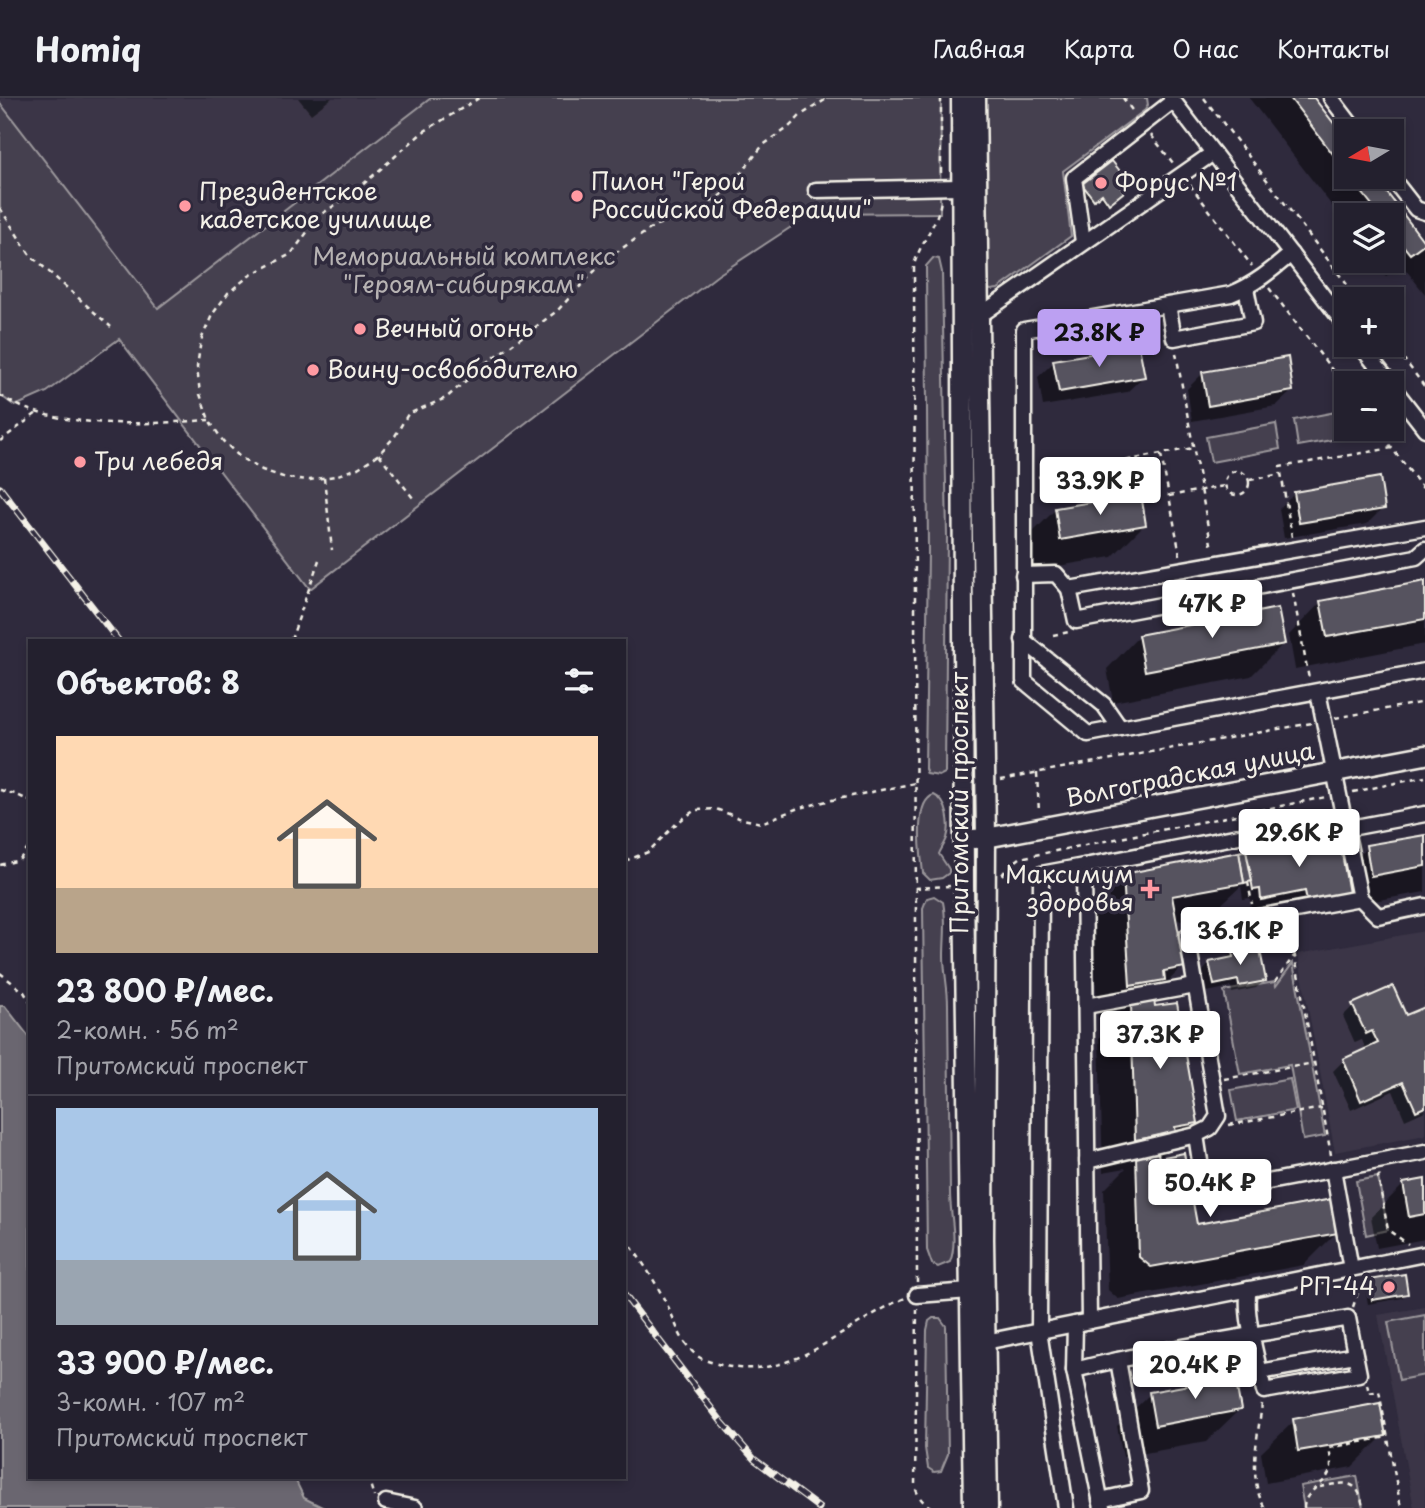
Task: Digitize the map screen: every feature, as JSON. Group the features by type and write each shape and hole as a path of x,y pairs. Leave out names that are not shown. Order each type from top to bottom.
{"main road":[{"name":"Притомский проспект","path":"961,98 951,187 964,839 973,1508"},
{"name":"Притомский проспект","path":"976,98 986,838 985,1342 988,1508"},
{"name":"Волгоградская улица","path":"964,839 986,838 1425,755"}],"street":[{"path":"1331,98 1347,119"},
{"path":"1083,242 1074,178 1172,100 1334,311"},
{"path":"979,316 1213,153"},
{"path":"816,190 951,187"},
{"path":"1400,189 1416,209 1425,212"},
{"path":"1290,254 1261,278 1231,294 1024,330 1024,681 1088,734 1425,671"},
{"path":"1168,305 1174,338 1253,323 1246,288"},
{"path":"1369,357 1380,371"},
{"path":"1404,402 1425,429"},
{"path":"1069,589 1425,527"},
{"path":"1023,575 1056,574 1069,589 1076,621 1416,557 1425,549"},
{"path":"1023,640 1104,705 1119,728"},
{"path":"1315,692 1324,720 1360,898 1378,916 1425,906"},
{"path":"1066,1508 1039,1331 1041,874 1344,822 1425,814"},
{"path":"1084,866 1087,1161 1082,1322 1074,1370 1101,1504 1141,1491 1118,1360"},
{"path":"1087,1161 1196,1135 1210,1128 1218,1116 1187,936 1199,928 1360,898"},
{"path":"1086,1006 1195,986"},
{"path":"1196,1135 1205,1194 1425,1152"},
{"path":"1334,1169 1358,1271"},
{"path":"985,1342 1249,1289 1358,1271 1423,1254"},
{"path":"1074,1370 1118,1360 1253,1335 1348,1318 1359,1374 1264,1391 1260,1372 1253,1335 1246,1300 1249,1289"},
{"path":"917,1295 970,1291"},
{"path":"1260,1372 1355,1354"},
{"path":"380,1500 415,1508"}],"path":[{"path":"479,98 423,132 352,194 320,215 291,254 249,276 228,293 212,315 201,340 197,367 200,394 209,420 223,440 241,458 262,470 286,478 310,480 358,468 379,454 395,436 408,414 446,398 484,365 557,312 606,260 656,225 694,214 728,190 763,145 828,98"},
{"path":"932,1508 917,1495 915,1486 917,1295 914,265 919,247 940,213 951,187 941,98"},
{"path":"1123,98 1334,372"},
{"path":"1204,98 1349,287"},
{"path":"0,208 30,255 111,327"},
{"path":"1174,338 1215,563"},
{"path":"1402,357 1425,387"},
{"path":"0,395 15,406 77,419 128,424 209,420"},
{"path":"0,441 37,412"},
{"path":"1386,441 1425,491"},
{"path":"1024,480 1193,447"},
{"path":"1295,549 1279,467 1392,448"},
{"path":"379,454 413,499"},
{"path":"1161,454 1183,568"},
{"path":"1234,471 1246,474 1249,480 1249,487 1240,495 1227,492 1224,486 1224,479 1234,471"},
{"path":"1249,480 1281,474"},
{"path":"324,478 332,550"},
{"path":"1169,496 1224,486"},
{"path":"291,639 319,560"},
{"path":"1293,590 1315,692"},
{"path":"998,780 1425,702"},
{"path":"1037,773 1039,813"},
{"path":"1007,868 1020,858 1041,853 1425,777"},
{"path":"626,861 648,852 677,822 695,810 716,809 761,823 796,809 915,783"},
{"path":"0,790 28,800"},
{"path":"0,865 19,860 28,849"},
{"path":"1248,882 1255,918"},
{"path":"915,888 952,886"},
{"path":"1287,912 1334,1169"},
{"path":"1275,982 1294,956"},
{"path":"0,973 28,999"},
{"path":"1212,1081 1314,1063"},
{"path":"1210,1128 1322,1108"},
{"path":"1406,1155 1378,1177 1388,1230 1423,1254"},
{"path":"626,1240 665,1300 685,1342 700,1359 734,1368 777,1366 798,1359 816,1351 876,1312 917,1295"},
{"path":"1348,1318 1358,1271"},
{"path":"1359,1374 1361,1385 1367,1384 1369,1393 1379,1391 1401,1508"},
{"path":"1262,1508 1256,1474 1256,1443 1264,1391"},
{"path":"1319,1487 1331,1467 1329,1448 1388,1437"},
{"path":"369,1479 380,1500"},
{"path":"1304,1508 1304,1501 1310,1491 1343,1482 1351,1484 1361,1495 1363,1508"}],"shaded area":[{"name":"Президентское кадетское училище","path":"0,98 431,98 158,308 0,103"},
{"path":"1425,931 1425,1135 1335,1152 1298,954"},
{"path":"0,1006 5,1006 28,1035 28,1479 295,1479 304,1498 324,1508 0,1508"},
{"path":"1425,1307 1425,1508 1414,1508 1378,1315"}],"green space":[{"name":"Мемориальный комплекс \"Героям-сибирякам\"","path":"431,98 941,98 940,213 811,214 718,275 310,589 119,339 47,392 15,406 0,395 0,103 158,308"},
{"path":"985,98 1147,98 1148,105 1145,110 1063,171 1071,236 998,289 991,290 986,287 983,164"},
{"path":"933,258 939,259 942,272 947,536 945,773 939,776 927,774 925,769 928,552 926,266"},
{"path":"1334,412 1334,440 1298,446 1294,420"},
{"path":"1276,424 1280,449 1211,462 1206,437"},
{"path":"934,795 942,802 947,814 948,833 939,854 949,873 942,878 930,880 923,873 920,830 923,807 927,799"},
{"path":"934,896 943,902 945,916 950,1193 954,1237 950,1262 938,1267 932,1264 927,1250 923,908 927,898"},
{"path":"1293,963 1325,1136 1303,1140 1290,1065 1240,1074 1224,991 1275,982 1276,986"},
{"path":"1290,1079 1296,1110 1237,1121 1231,1090"},
{"path":"1378,1177 1388,1230 1366,1235 1356,1181"},
{"path":"1425,1315 1425,1375 1399,1380 1388,1322"},
{"path":"940,1318 946,1326 948,1454 941,1471 934,1472 928,1468 925,1448 927,1330 929,1321"},
{"path":"1357,1476 1363,1508 1304,1508 1300,1486"}],"building":[{"path":"1290,98 1314,98 1334,124 1334,155"},
{"name":"Форус №1","path":"1112,161 1124,176 1117,181 1124,192 1109,204 1102,194 1094,200 1082,184"},
{"path":"1359,189 1384,189 1395,203 1371,203"},
{"path":"1404,215 1425,243 1410,254 1404,246"},
{"path":"1139,346 1145,377 1059,392 1053,360"},
{"path":"1288,357 1293,391 1208,406 1202,372"},
{"path":"1380,477 1385,509 1299,523 1294,492"},
{"path":"1141,494 1146,525 1060,540 1055,508"},
{"path":"1425,581 1425,619 1327,637 1320,601"},
{"path":"1278,608 1285,644 1145,671 1138,635"},
{"path":"1330,835 1340,842 1349,893 1307,901 1305,891 1261,900 1260,889 1253,890 1246,851"},
{"path":"1425,835 1425,866 1371,876 1366,845"},
{"path":"1246,851 1252,881 1244,883 1239,852"},
{"path":"1239,852 1244,883 1172,896 1185,967 1164,971 1165,980 1130,986 1123,874"},
{"path":"1259,945 1266,981 1239,986 1238,980 1214,985 1209,962 1233,957 1232,950"},
{"path":"1393,986 1406,1015 1425,1007 1425,1107 1416,1111 1403,1082 1361,1101 1343,1059 1378,1043 1372,1031 1366,1034 1352,1004"},
{"path":"1154,1000 1155,1006 1177,1003 1198,1123 1175,1127 1176,1133 1135,1140 1131,1003"},
{"path":"1158,1153 1159,1158 1184,1153 1197,1224 1332,1199 1338,1233 1151,1267 1139,1257 1136,1156"},
{"path":"1425,1179 1425,1214 1409,1217 1403,1183"},
{"name":"РП-44","path":"1405,1274 1408,1294 1372,1300 1369,1280"},
{"path":"1235,1377 1241,1410 1155,1426 1149,1392"},
{"path":"1380,1403 1386,1436 1298,1451 1293,1419"}],"railway":[{"path":"0,488 117,639"},
{"path":"626,1297 721,1421 754,1459 819,1508"}],"place":[{"name":"Форус №1","path":"1101,183"},
{"name":"Пилон \"Герои Российской Федерации\"","path":"577,196"},
{"name":"Президентское кадетское училище","path":"185,206"},
{"name":"Вечный огонь","path":"360,329"},
{"name":"Воину-освободителю","path":"313,370"},
{"name":"Три лебедя","path":"80,462"},
{"name":"Максимум здоровья","path":"1150,889"},
{"name":"РП-44","path":"1389,1287"}]}
